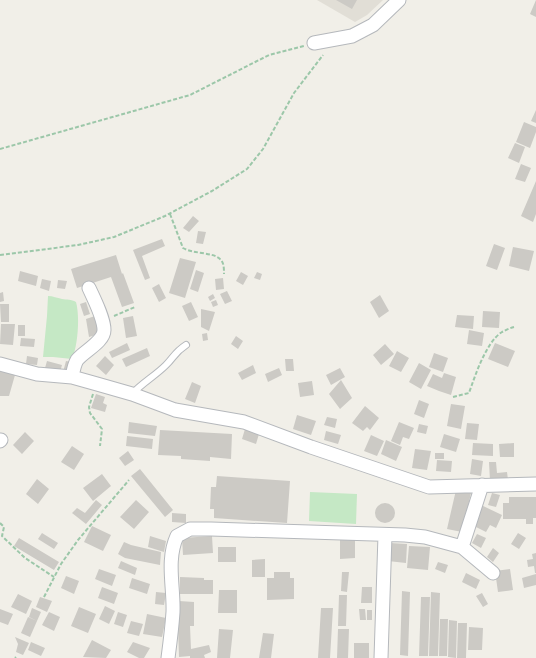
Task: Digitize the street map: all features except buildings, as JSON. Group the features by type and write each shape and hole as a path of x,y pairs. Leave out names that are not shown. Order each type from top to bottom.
{"street":[{"path":"314,43 352,36 373,25 399,0"},
{"path":"72,377 75,364 78,359 100,339 104,329 89,288"},
{"path":"0,364 37,374 72,377 132,394 175,410 244,422 311,447 429,487 536,484"},
{"path":"462,547 482,485"},
{"path":"168,658 173,611 171,562 173,545 176,536 190,529 211,528 425,537 462,547 493,573"},
{"path":"381,658 385,535"}],"lane":[{"path":"132,394 137,388 167,365 178,350 186,345"}],"path":[{"path":"0,255 78,245 114,237 170,214 212,191 247,169 263,149 294,93 318,60 336,39"},
{"path":"0,149 190,95 269,55 314,43"},
{"path":"170,214 183,248 188,251 216,256 221,259 224,274"},
{"path":"102,321 135,307"},
{"path":"454,396 469,393 478,365 490,346 501,332 514,327"},
{"path":"97,384 89,407 90,413 102,429 100,446"},
{"path":"44,596 61,564 78,540 129,480"},
{"path":"0,523 4,527 2,536 25,558 54,577"}],"shaded area":[{"path":"317,0 383,0 367,15 355,22"}],"green space":[{"path":"48,296 76,302 78,330 76,346 72,359 43,357"},
{"path":"310,492 357,494 356,524 309,521"}]}
